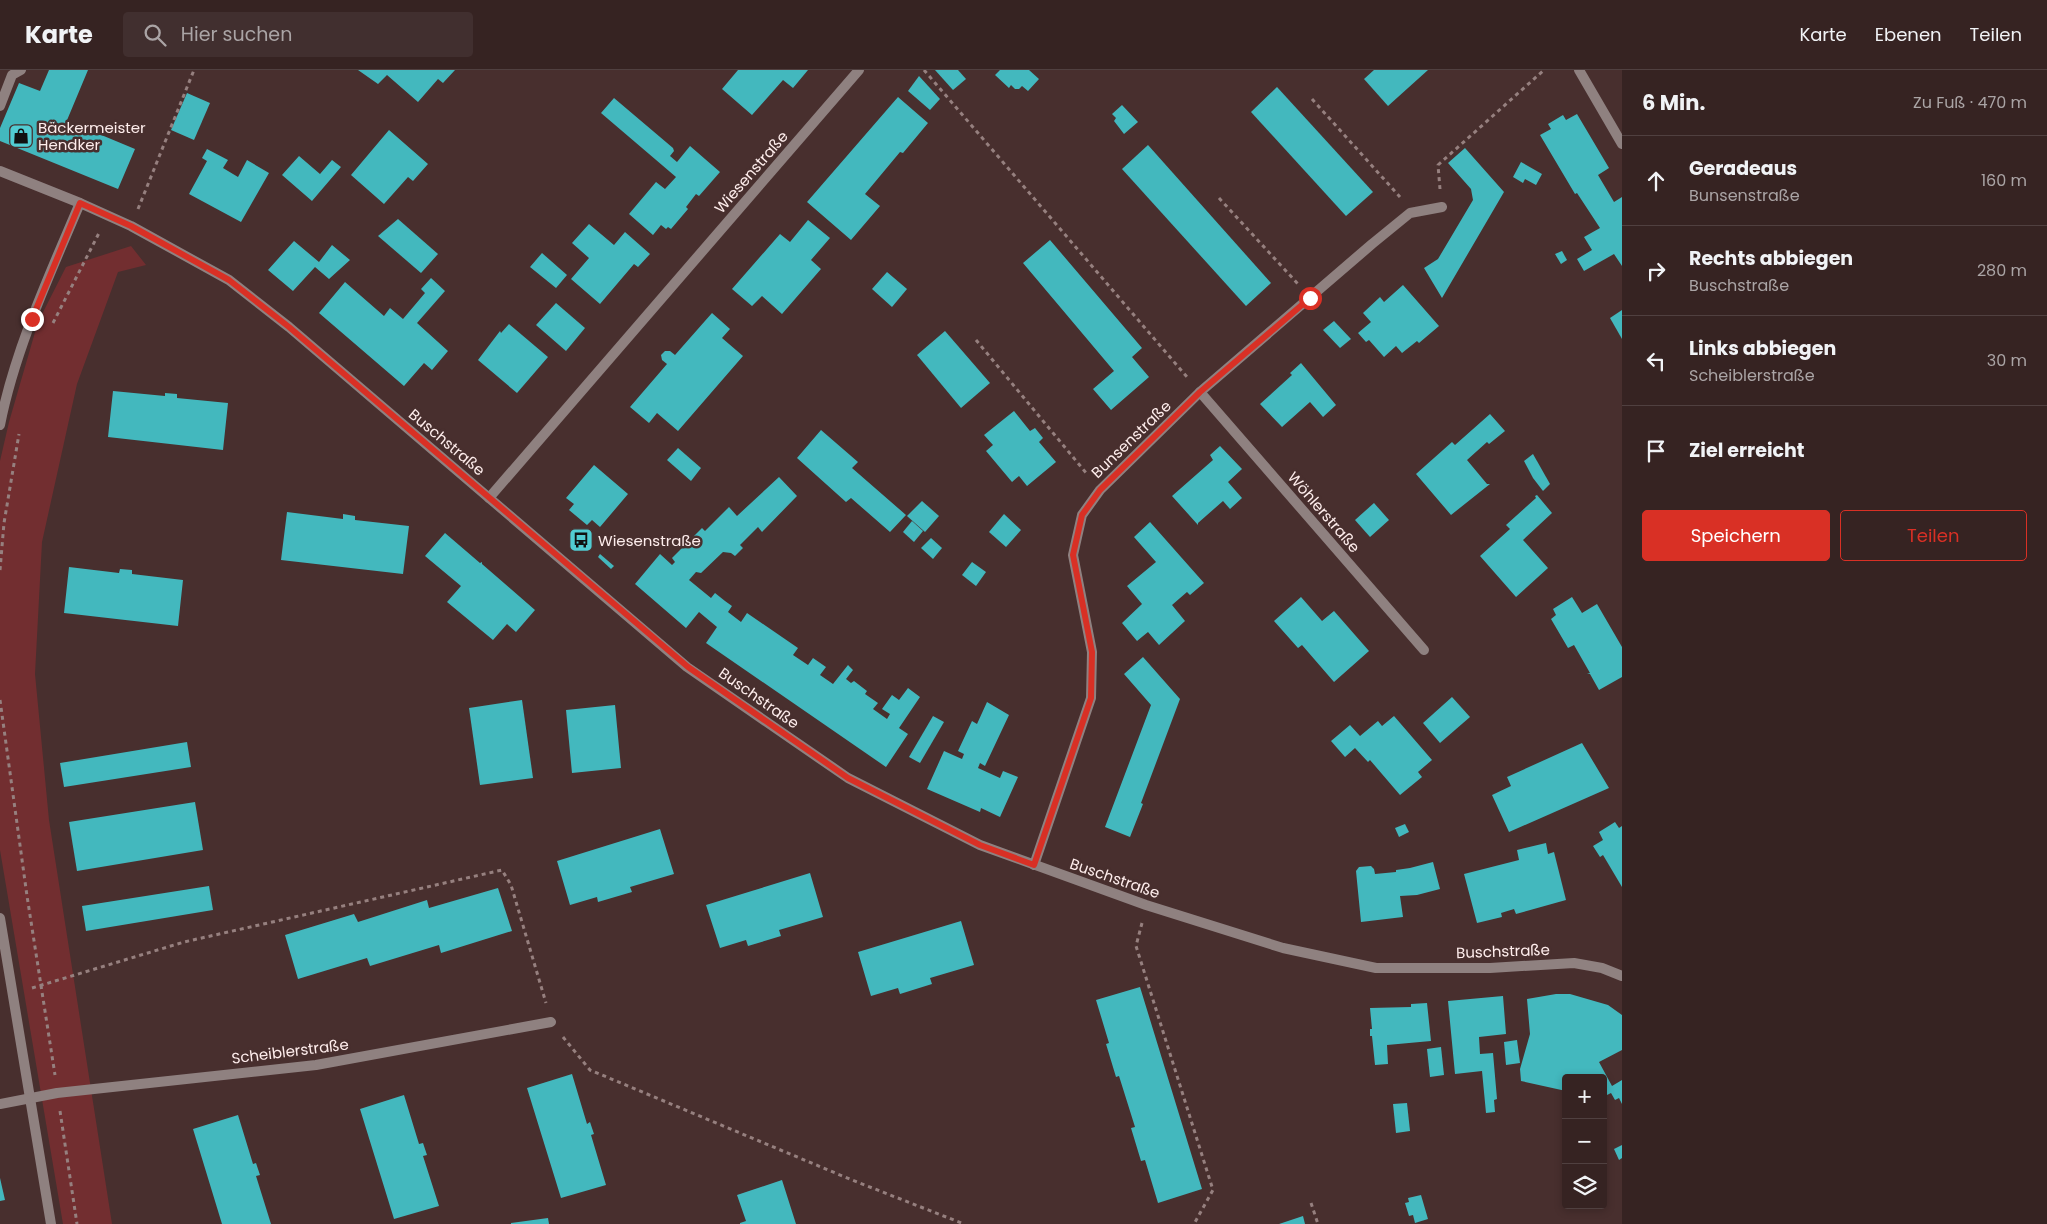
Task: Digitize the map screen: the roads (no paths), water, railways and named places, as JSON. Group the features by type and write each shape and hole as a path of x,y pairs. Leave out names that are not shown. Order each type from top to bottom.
{"street":[{"path":"0,106 12,75 21,70"},
{"name":"Wiesenstraße","path":"489,498 859,70"},
{"path":"1579,70 1622,144"},
{"name":"Buschstraße","path":"0,171 131,226 229,280 289,327 688,667 848,778 980,845 1146,905 1283,948 1376,968 1490,968 1574,963 1602,968 1622,976"},
{"path":"0,426 4,406 32,319 80,203"},
{"name":"Bunsenstraße","path":"1034,865 1091,698 1092,652 1073,555 1082,515 1100,490 1200,392 1410,213 1442,207"},
{"name":"Wöhlerstraße","path":"1200,392 1424,650"},
{"path":"0,918 51,1224"},
{"name":"Scheiblerstraße","path":"0,1104 57,1093 316,1065 551,1022"}],"place":[{"name":"Bäckermeister Hendker","path":"21,136"},
{"name":"Wiesenstraße","path":"581,540"}]}
